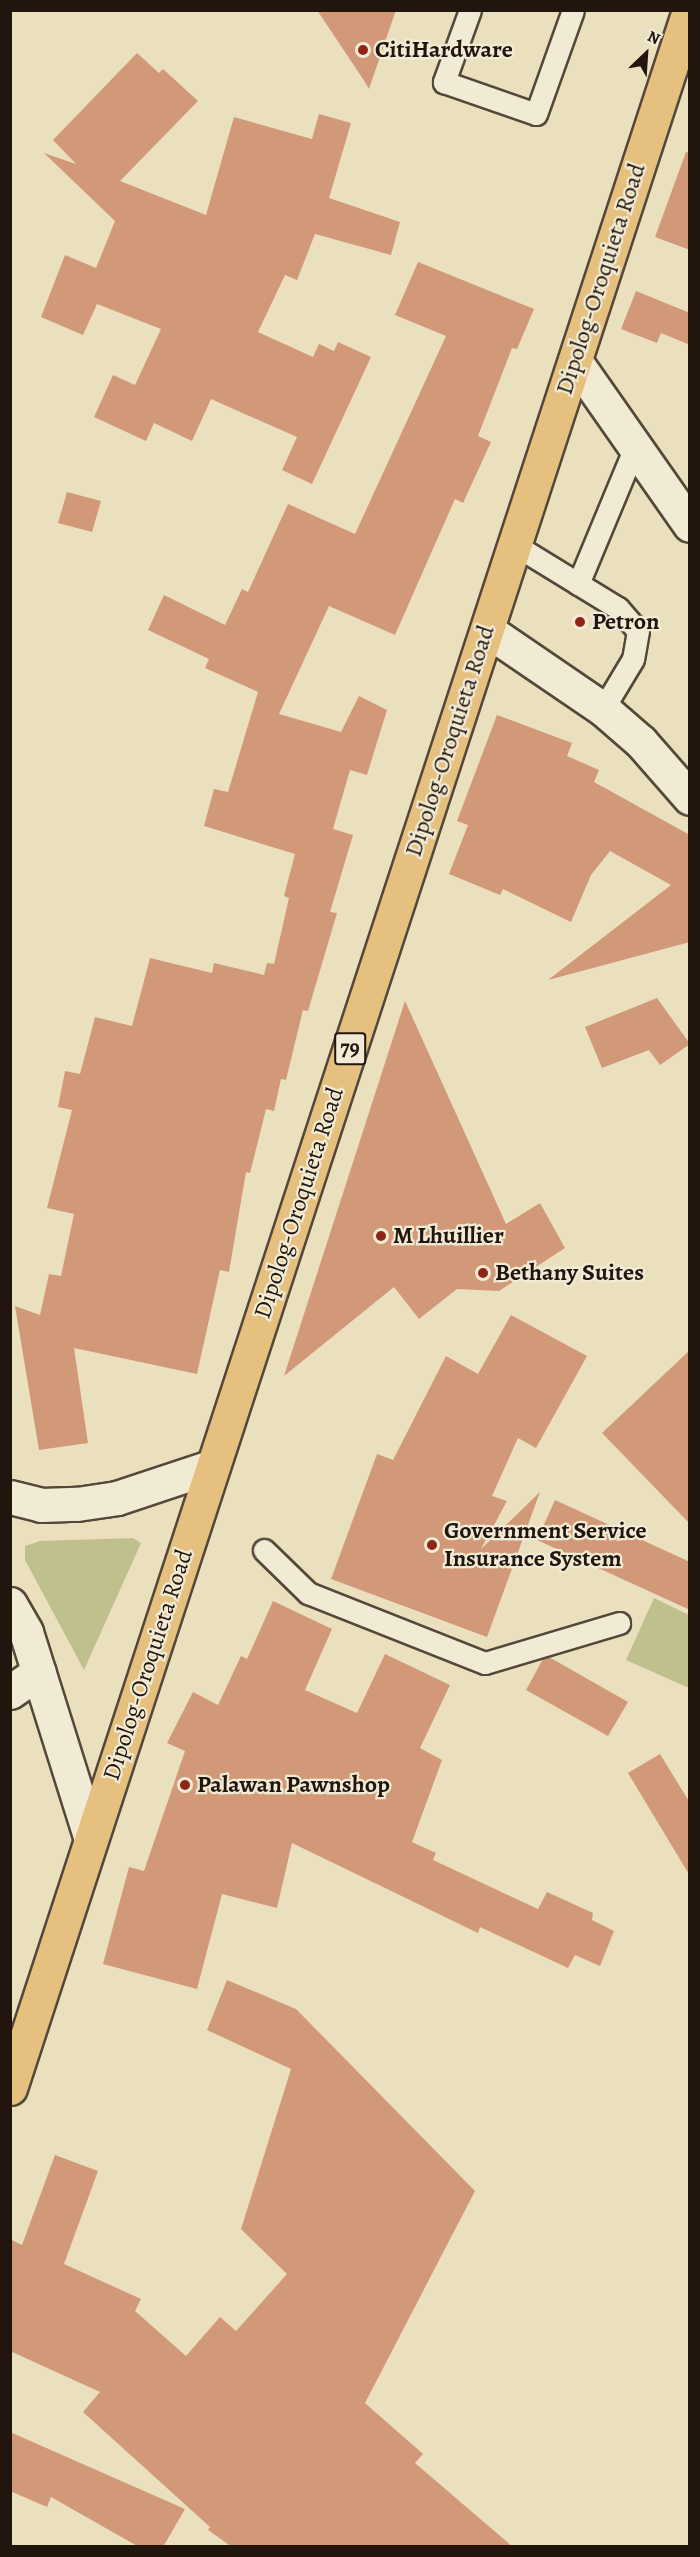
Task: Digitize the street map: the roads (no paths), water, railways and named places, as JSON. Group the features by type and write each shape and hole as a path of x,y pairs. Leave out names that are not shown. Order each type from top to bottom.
{"highway":[{"name":"Dipolog-Oroquieta Road","path":"10,2088 689,10"}],"main road":[{"path":"575,361 690,525"},
{"path":"487,630 603,709 641,742 690,798"},
{"path":"10,1497 41,1505 77,1504 117,1498 213,1466"},
{"path":"10,1604 39,1672 91,1839"},
{"path":"10,1692 39,1672"}],"lane":[{"path":"470,10 444,82 536,114 573,10"},
{"path":"578,584 635,447"},
{"path":"515,545 618,608 638,631 633,658 603,709"},
{"path":"264,1550 308,1593 485,1663 619,1623"}],"place":[{"name":"CitiHardware","path":"363,50"},
{"name":"Petron","path":"580,622"},
{"name":"M Lhuillier","path":"381,1236"},
{"name":"Bethany Suites","path":"483,1273"},
{"name":"Government Service Insurance System","path":"432,1545"},
{"name":"Palawan Pawnshop","path":"185,1785"}]}
